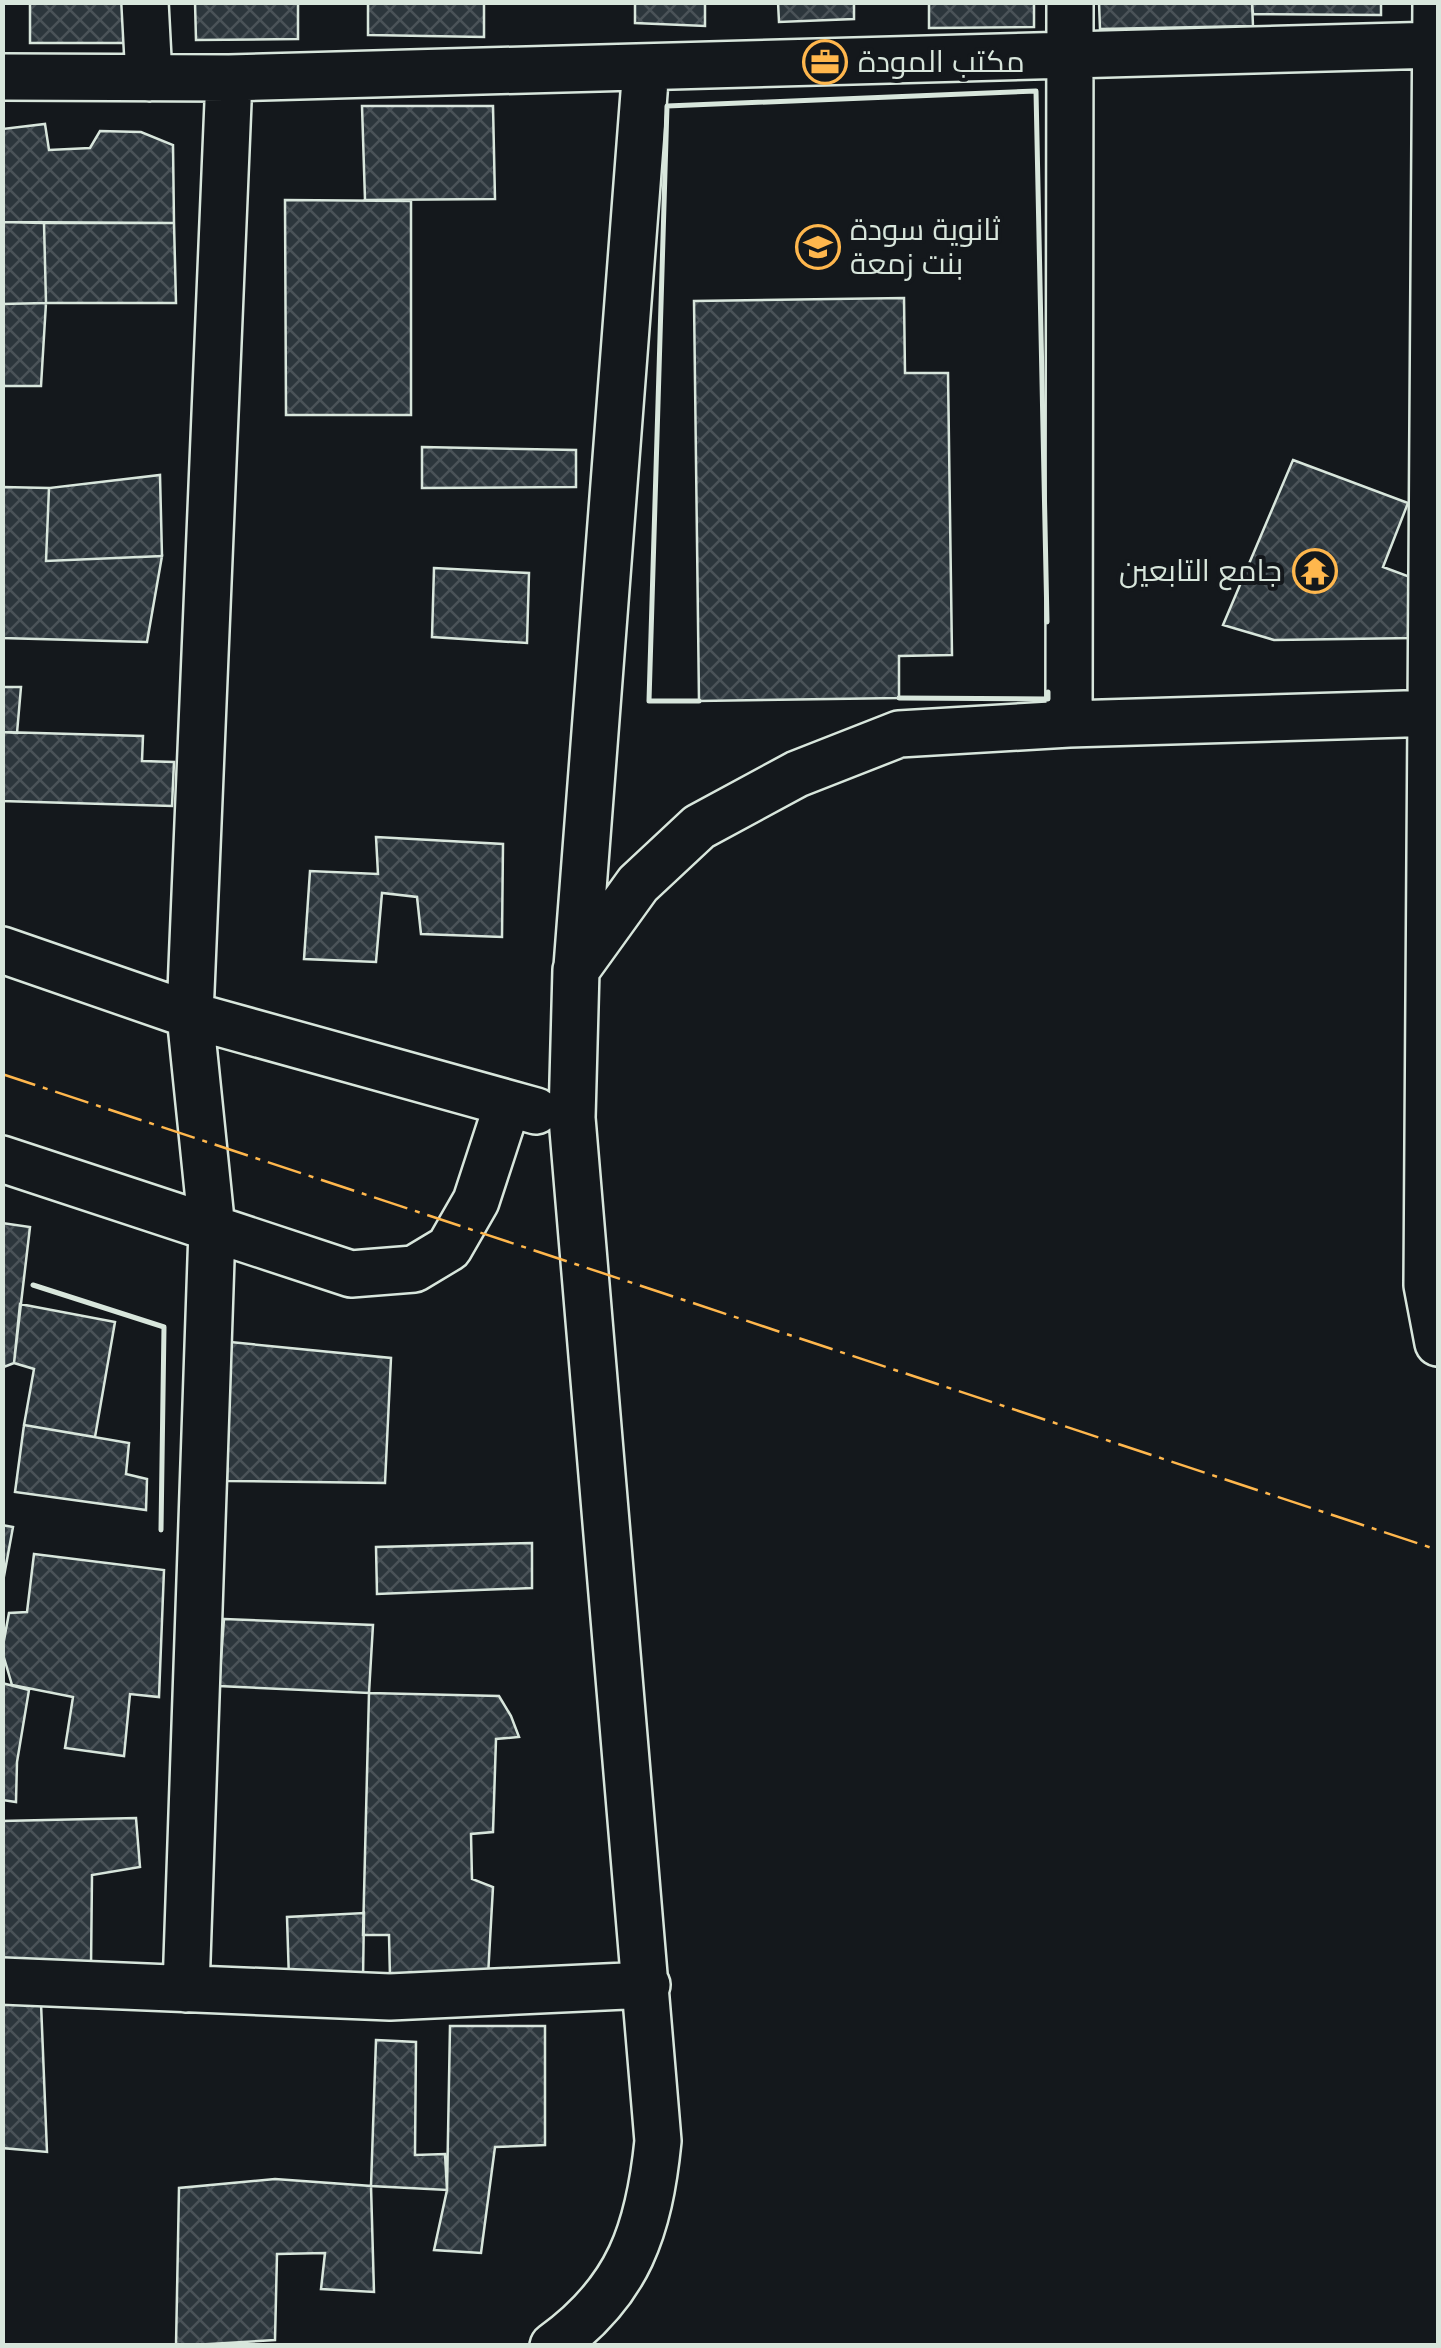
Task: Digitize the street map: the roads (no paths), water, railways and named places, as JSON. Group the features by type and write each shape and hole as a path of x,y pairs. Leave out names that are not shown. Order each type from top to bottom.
{"street":[{"path":"145,2 150,78"},
{"path":"1069,724 1070,2"},
{"path":"2,77 230,78 1070,55 1437,31 1427,1285 1438,1343"},
{"path":"554,2346 598,2308 620,2280 649,2213 658,2141 572,1118 576,970 646,67"},
{"path":"186,1990 212,1230 190,1015 230,78"},
{"path":"576,970 638,884 699,827 796,774 899,734 1069,724 1434,714"},
{"path":"2,950 190,1015 508,1106 572,1118"},
{"path":"2,1158 351,1274 414,1269 449,1248 467,1216 508,1106"},
{"path":"2,1981 390,1997 647,1985"}],"place":[{"name":"مكتب المودة","path":"825,62"},
{"name":"ثانوية سودة بنت زمعة","path":"818,247"},
{"name":"جامع التابعين","path":"1315,571"}]}
